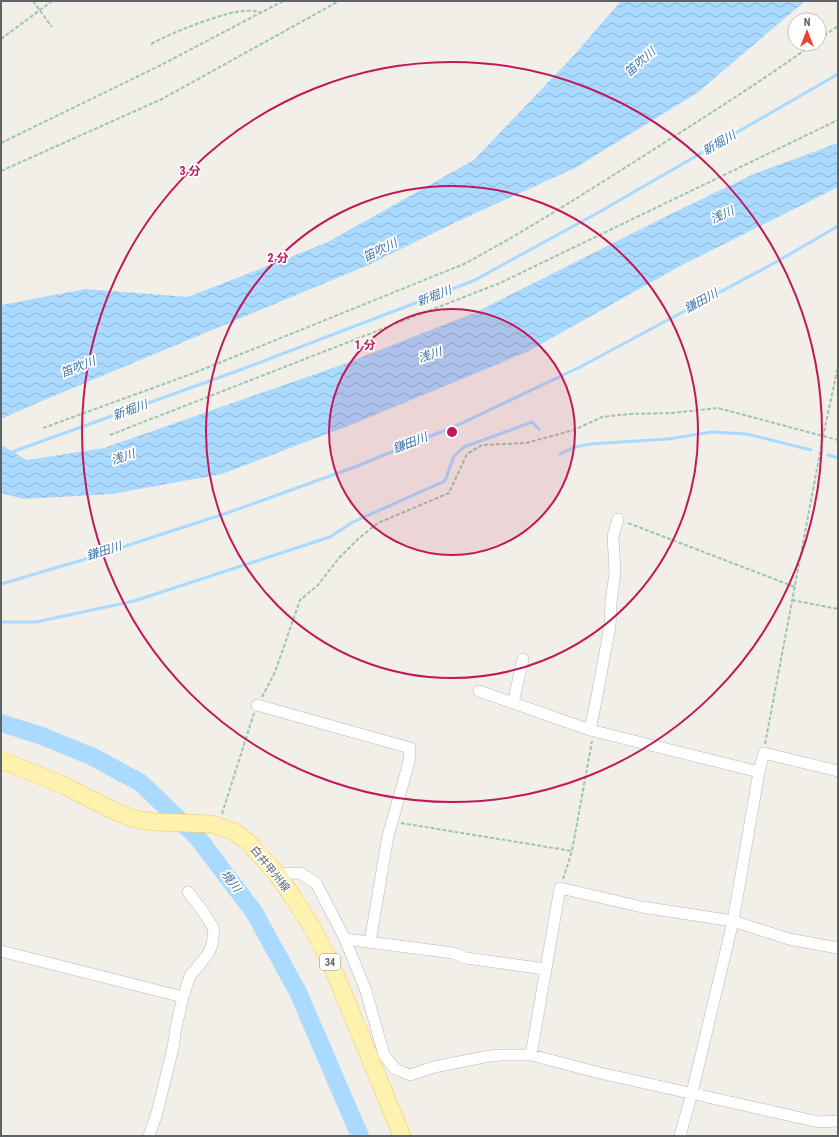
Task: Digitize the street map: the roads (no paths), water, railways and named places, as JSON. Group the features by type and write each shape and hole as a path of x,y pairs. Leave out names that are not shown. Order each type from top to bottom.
{"main road":[{"name":"白井甲州線","path":"1,760 63,785 112,810 134,818 154,822 215,825 233,831 248,842 277,874 312,927 332,966 402,1136"}],"street":[{"path":"590,730 610,626 610,603 615,572 613,536 618,519"},
{"path":"513,703 524,659"},
{"path":"479,691 590,730 759,772"},
{"path":"257,705 410,748 409,762 388,836 370,942"},
{"path":"680,1136 692,1093 733,921 759,772 764,753 838,771"},
{"path":"277,874 300,873 316,883 345,939 366,991 384,1055 395,1069 410,1075 434,1067 489,1056 531,1055 600,1073 819,1122 838,1121"},
{"path":"531,1055 560,888 642,907 733,921 789,938 838,948"},
{"path":"149,1136 157,1113 173,1048 176,1026 183,997 190,976 208,954 212,945 214,930 202,910 188,892"},
{"path":"345,939 453,953 466,958 545,969"},
{"path":"1,951 183,997"}],"water":[{"name":"笛吹川","path":"621,1 805,1 792,12 787,12 787,16 697,93 575,168 454,223 366,266 1,419 1,305 86,289 188,297 326,243 474,160 575,54"},
{"name":"浅川","path":"838,143 838,187 680,266 527,352 353,424 222,474 112,494 24,499 1,493 1,445 27,460 104,448 347,363 474,313 754,174"}],"waterway":[{"name":"新堀川","path":"9,453 240,370 473,281 601,211 838,74"},
{"name":"鎌田川","path":"1,584 89,558 230,512 352,468 458,425 580,367 778,261 838,226"},
{"path":"1,622 36,622 134,601 330,537 353,522 445,481 454,456 464,447 532,422 539,429"},
{"path":"560,454 575,447 591,444 668,439 712,432 747,434 811,450"},
{"path":"828,455 838,458"},
{"name":"境川","path":"1,723 42,736 93,757 141,783 198,838 254,912 298,992 360,1136"}]}
